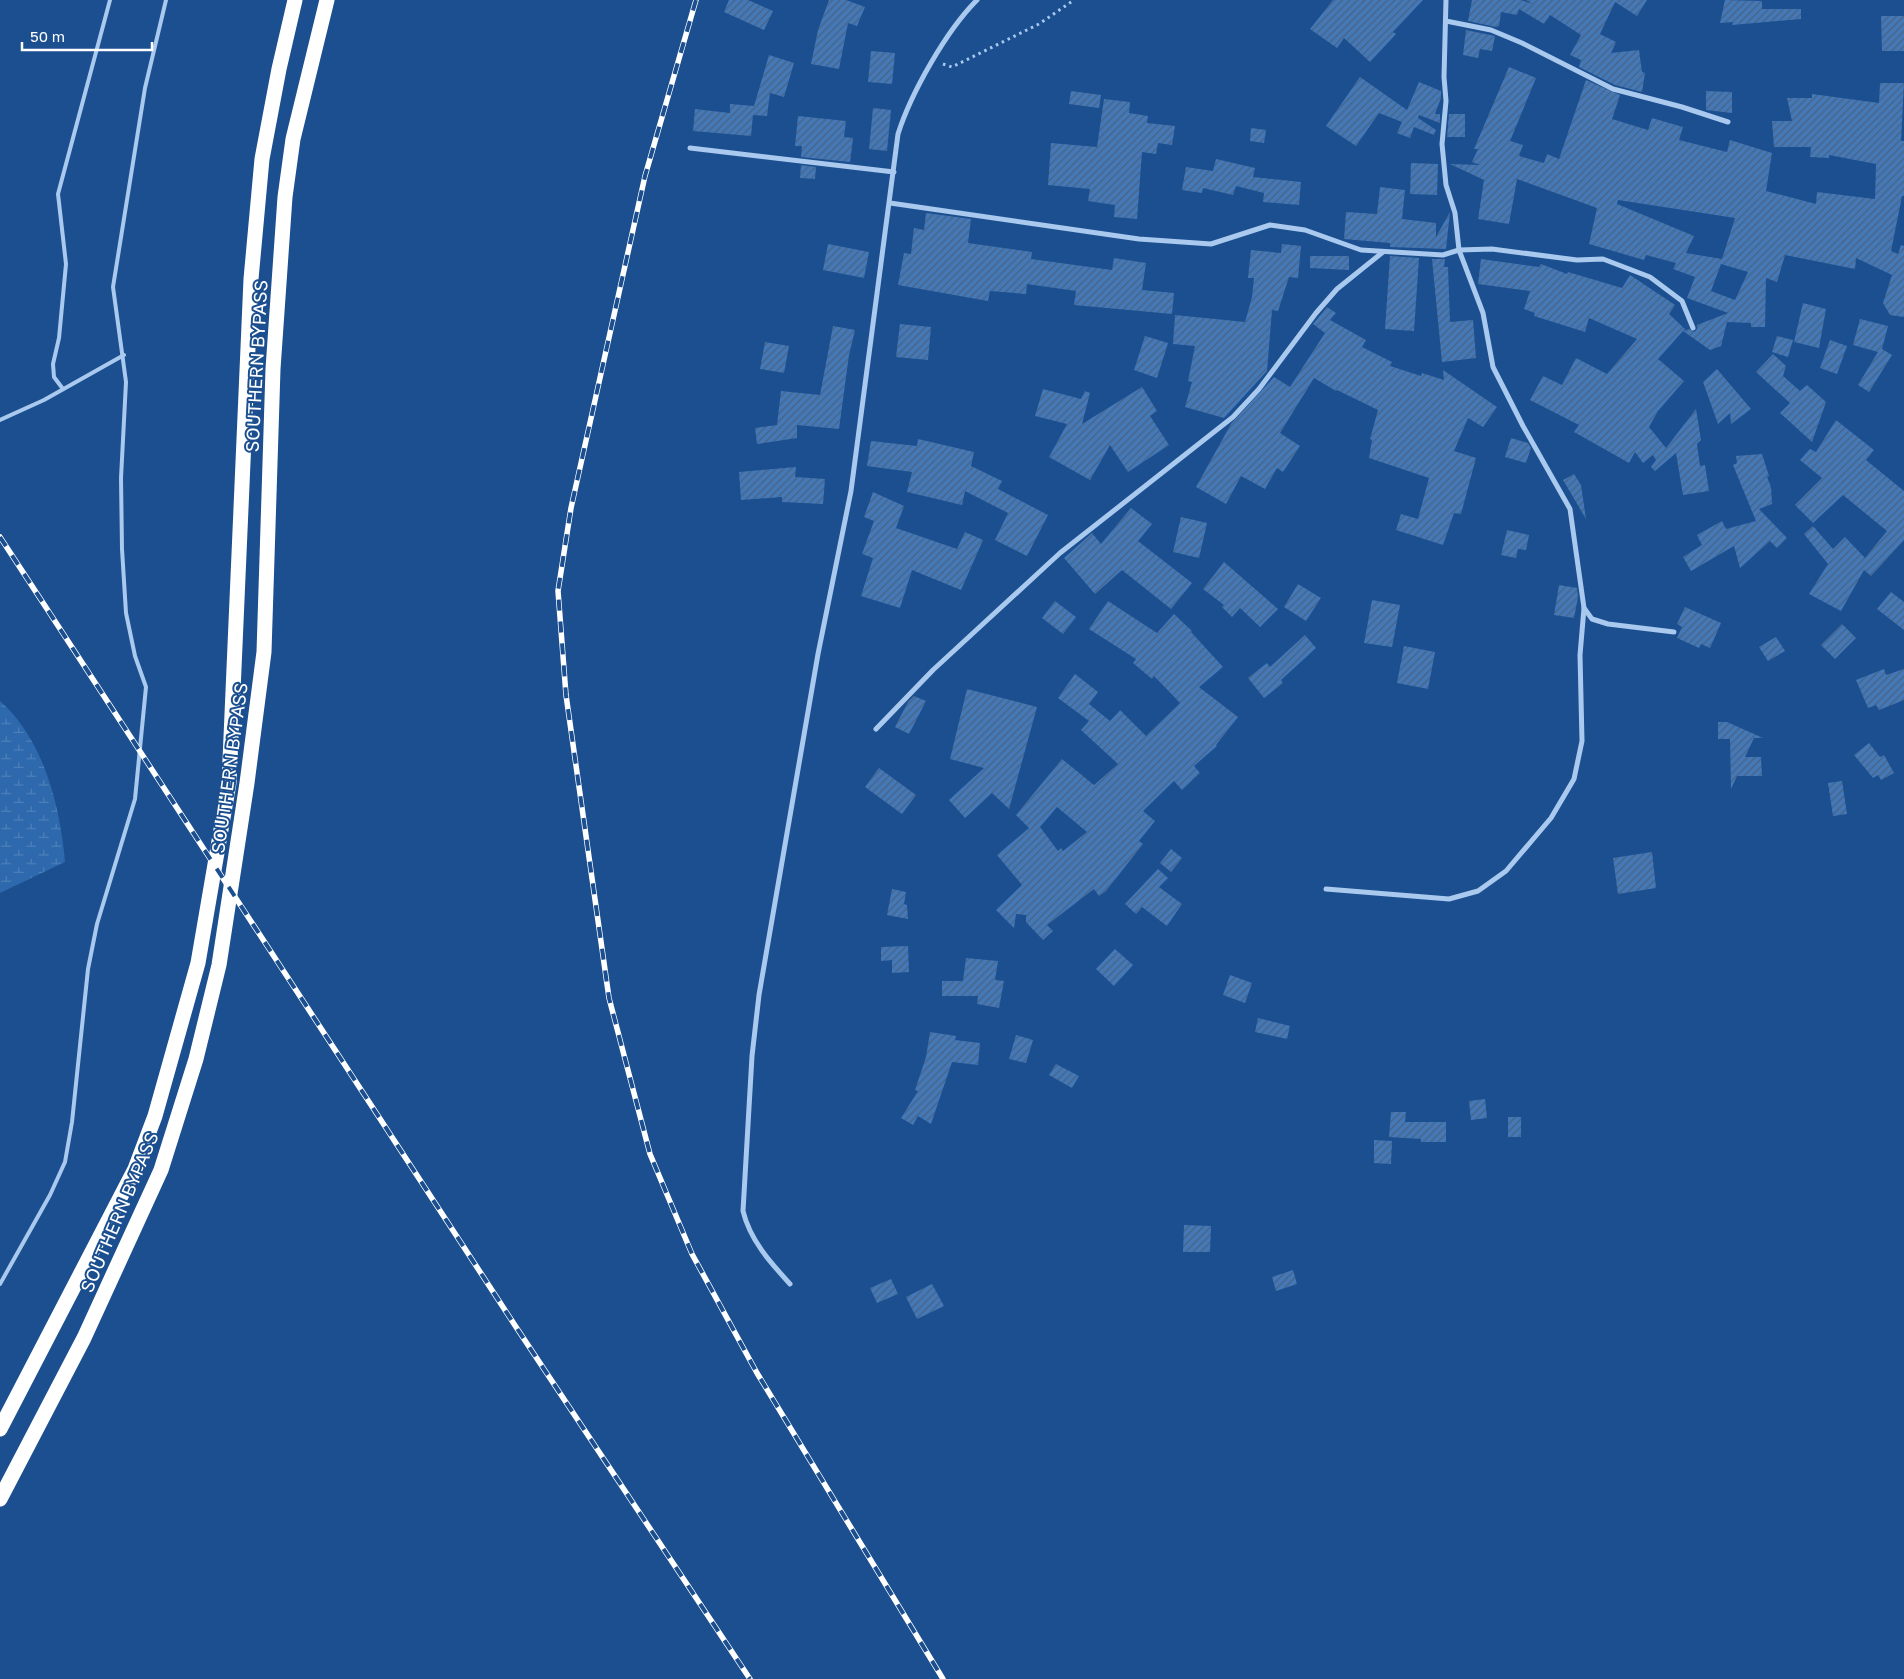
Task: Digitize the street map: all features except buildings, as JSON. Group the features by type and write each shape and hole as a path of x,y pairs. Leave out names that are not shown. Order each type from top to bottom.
{"highway":[{"name":"SOUTHERN BYPASS","path":"0,1429 135,1169 155,1116 198,963 228,783 251,279 262,158 279,69 295,0"},
{"name":"SOUTHERN BYPASS","path":"0,1499 84,1338 161,1170 196,1058 219,965 248,783 264,652 273,369 286,197 293,139 327,0"}],"street":[{"path":"790,1284 754,1240 747,1226 743,1211 754,1032 818,654 851,491 898,134 905,112 933,60 969,8 977,0"},
{"path":"1326,889 1449,899 1478,891 1506,871 1551,818 1574,779 1582,741 1580,656 1584,608 1570,509 1523,426 1493,367 1483,313 1459,250 1455,213 1446,185 1442,144 1446,101 1444,78 1446,0"},
{"path":"1446,21 1499,33 1613,90 1682,107 1728,122"},
{"path":"690,148 894,172"},
{"path":"890,203 1139,239 1211,244 1270,225 1306,230 1361,250 1443,255 1459,250 1492,249 1577,260 1603,259 1650,277 1682,301 1693,328"},
{"path":"876,729 966,638 1060,553 1233,417 1260,389 1316,313 1337,289 1384,252"},
{"path":"1584,608 1592,619 1608,624 1674,632"}],"lane":[{"path":"63,389 54,377 53,364 59,338 66,264 58,194 110,0"},
{"path":"0,1284 50,1195 65,1162 72,1122 88,969 97,924 135,799 146,687 135,656 126,613 122,549 122,442 126,382 124,355 114,300 114,279 145,88 166,0"},
{"path":"0,420 63,389 124,355"}],"path":[{"path":"933,60 952,67 1039,24 1074,0"}],"green space":[{"path":"0,701 15,717 39,754 54,797 63,841 65,862 0,893"}],"railway":[{"path":"696,0 645,176 571,508 558,591 566,695 609,998 650,1154 692,1254 757,1373 943,1679"},
{"path":"0,537 518,1330 750,1679"}]}
